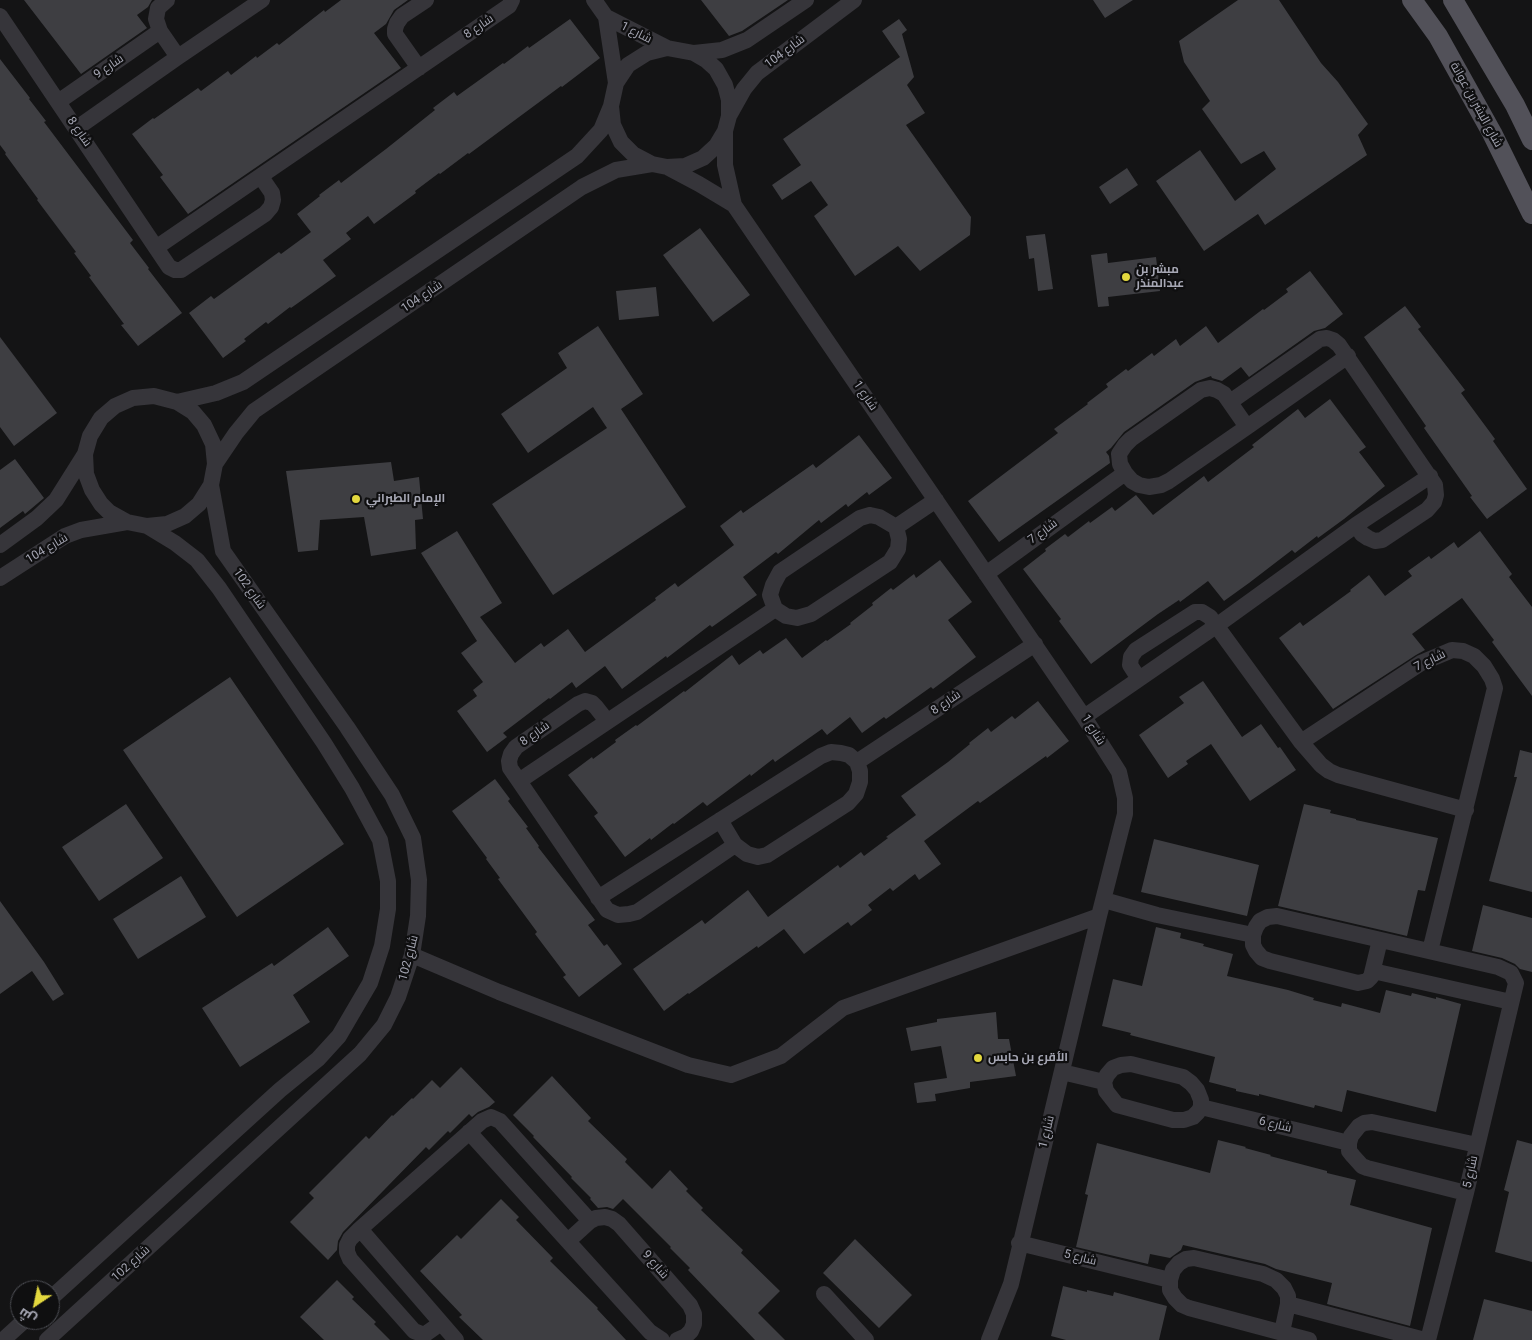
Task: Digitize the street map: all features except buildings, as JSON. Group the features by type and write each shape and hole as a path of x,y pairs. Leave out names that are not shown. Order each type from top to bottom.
{"main road":[{"name":"شارع البشر بن عوانة","path":"1412,0 1438,36 1492,133 1532,214"},
{"path":"1453,0 1515,105 1532,140"}],"street":[{"path":"167,0 158,8 156,19 160,32 178,57"},
{"path":"77,128 262,0"},
{"path":"419,68 395,34 395,28 396,23 402,16 426,0"},
{"name":"شارع 8","path":"157,247 509,6 512,0"},
{"name":"شارع 1","path":"594,0 606,17 616,83"},
{"path":"177,402 216,394 242,382 577,156 601,130 616,83 628,65 647,52 667,48 694,53 722,50 747,40 806,0"},
{"name":"شارع 104","path":"727,124 744,89 757,73 854,0"},
{"name":"شارع 8","path":"0,16 169,267 174,270 181,270 265,214 271,207 273,200 272,194 261,177"},
{"name":"شارع 1","path":"606,17 667,48"},
{"name":"شارع 9","path":"58,102 160,32"},
{"path":"610,106 613,125 621,142 633,154 660,166 685,166 703,158 716,146 727,124 729,100 725,85 716,69 694,53"},
{"name":"شارع 1","path":"727,124 725,165 734,205 1084,717 1119,772 1125,798 1126,814 1099,916 1011,1284 989,1340"},
{"name":"شارع 1","path":"660,166 699,184 734,205"},
{"name":"شارع 104","path":"215,464 254,411 582,187 616,170 660,166"},
{"path":"1230,402 1320,339 1327,338 1340,345 1430,476 1435,485 1436,495 1434,502 1427,510 1382,540 1375,541 1368,538 1362,534 1356,525"},
{"path":"1247,427 1224,394 1210,388 1201,390 1131,439 1119,454 1120,464 1132,481 1139,485 1149,487 1169,482 1348,356"},
{"path":"0,545 37,518 56,500 85,454 90,436 101,418 115,406 133,398 154,396 177,402 193,412 204,425 213,444 215,464 211,485 199,504 186,516 167,524 147,526 127,522 109,512 101,504 92,490 86,474 85,454"},
{"name":"شارع 7","path":"986,574 1125,473"},
{"path":"1084,717 1216,626 1356,525 1430,476"},
{"name":"شارع 102","path":"47,1340 360,1054 384,1025 398,997 412,955 418,916 419,880 413,838 392,795 347,727 223,551 211,485"},
{"path":"896,527 936,500"},
{"path":"870,515 879,517 896,527 899,540 898,549 890,562 811,614 798,618 786,616 775,609 770,596 780,572 860,518 870,515"},
{"name":"شارع 104","path":"0,578 65,536 81,530 127,522"},
{"name":"شارع 102","path":"60,1290 280,1090 318,1059 339,1036 370,983 380,952 388,909 388,881 380,840 352,788 219,588 196,560 175,543 147,526"},
{"path":"519,781 775,609"},
{"path":"1139,679 1130,666 1131,657 1136,650 1195,612 1202,612 1210,617 1301,742 1321,765 1338,775 1466,810"},
{"name":"شارع 8","path":"857,762 1034,644"},
{"name":"شارع 7","path":"1301,742 1421,664 1452,650 1463,651 1474,656 1484,666 1495,688 1430,951"},
{"name":"شارع 8","path":"607,721 592,703 584,701 516,746 509,760 510,768 607,910 618,915 637,912 735,845"},
{"path":"324,744 339,741 344,737 347,727"},
{"path":"598,898 720,820 821,756 831,752 841,753 849,755 857,762 860,771 860,782 856,794 848,803 767,856 758,857 746,854 735,845 720,820"},
{"path":"1104,900 1253,936 1253,945 1256,952 1262,958 1358,983 1367,981 1371,977 1380,940"},
{"path":"412,955 498,992 688,1065 731,1075 781,1056 843,1008 1099,916"},
{"name":"شارع 5","path":"1253,936 1260,921 1268,917 1277,916 1498,967 1512,973 1516,983 1466,1193 1426,1340 1288,1304"},
{"path":"1373,971 1511,1002"},
{"path":"1131,1064 1183,1078 1197,1090 1201,1107 1193,1117 1184,1120 1173,1120 1118,1104 1106,1091 1104,1082 1113,1068 1131,1064"},
{"path":"1062,1072 1104,1082"},
{"path":"280,1090 286,1087 299,1089 303,1094 304,1101 302,1107"},
{"name":"شارع 6","path":"1201,1107 1349,1142"},
{"path":"441,1323 424,1335 414,1332 350,1259 346,1245 360,1229 487,1118 495,1118 500,1121 590,1221 568,1241"},
{"path":"1466,1193 1362,1166 1349,1151 1349,1142 1359,1126 1372,1122 1477,1145"},
{"path":"470,1132 650,1332 662,1340"},
{"name":"شارع 9","path":"590,1221 605,1217 612,1219 618,1224 690,1305 694,1314 694,1324 685,1339"},
{"path":"360,1229 456,1340"},
{"name":"شارع 5","path":"1020,1243 1170,1280"},
{"path":"1282,1332 1288,1296 1284,1288 1276,1280 1263,1274 1194,1258 1186,1259 1173,1270 1170,1290 1182,1305 1309,1340"},
{"path":"824,1294 866,1340"},
{"path":"3,1340 14,1330"}],"place":[{"name":"مبشر بن عبدالمنذر","path":"1126,277"},
{"name":"الإمام الطبراني","path":"356,499"},
{"name":"الأقرع بن حابس","path":"978,1058"}]}
